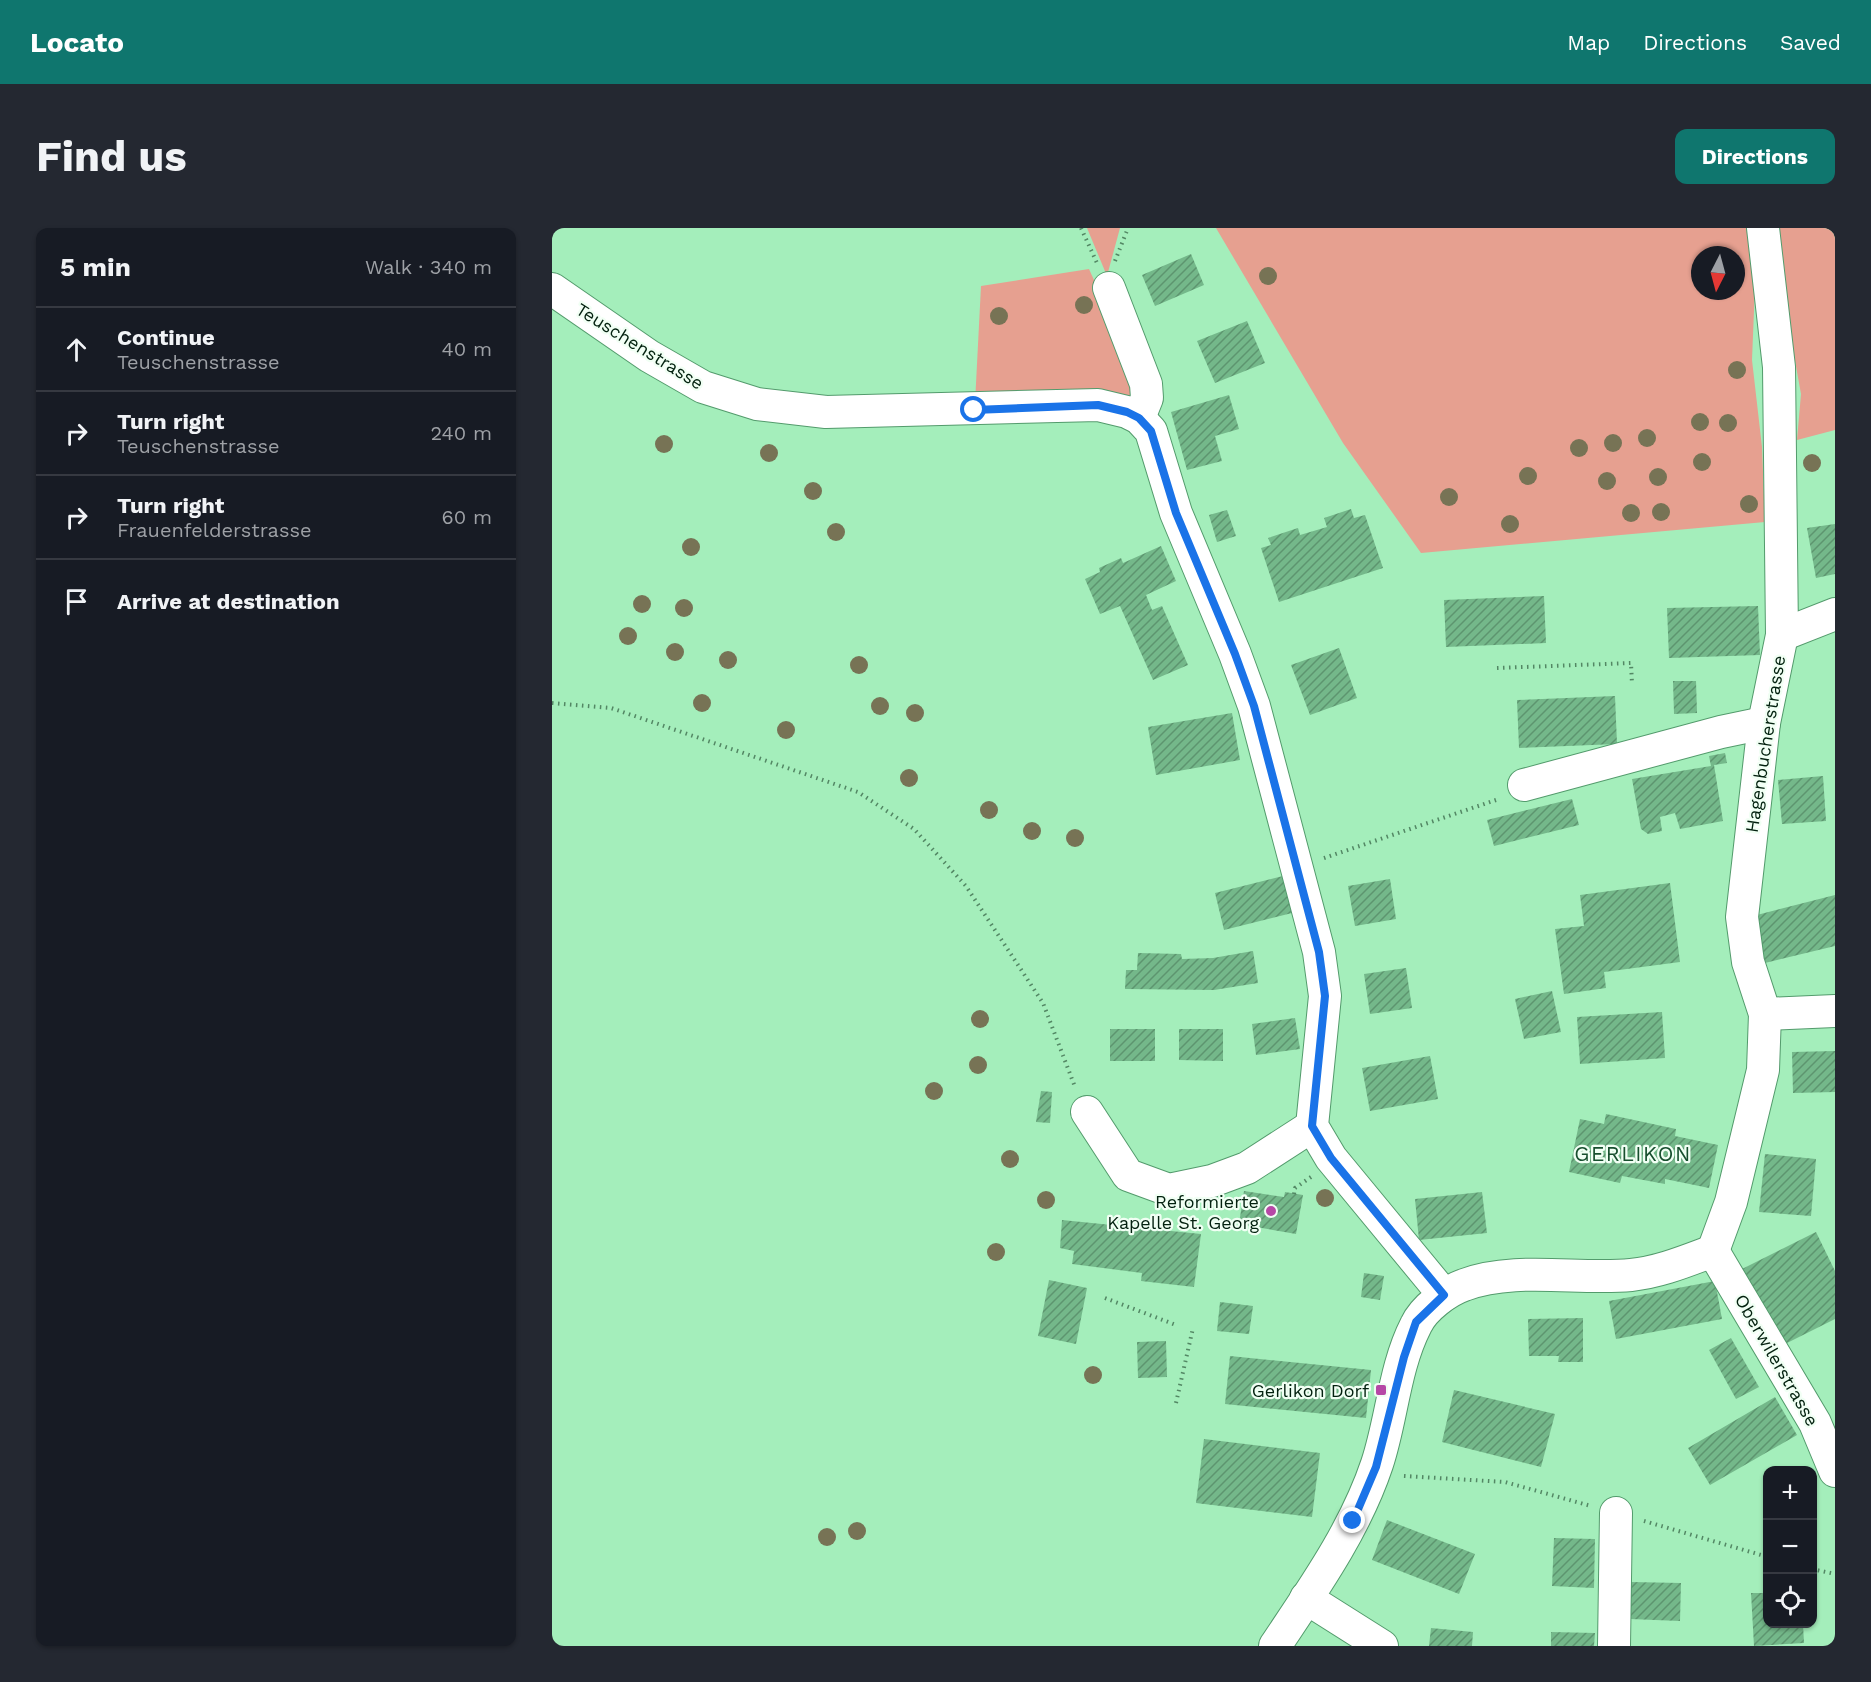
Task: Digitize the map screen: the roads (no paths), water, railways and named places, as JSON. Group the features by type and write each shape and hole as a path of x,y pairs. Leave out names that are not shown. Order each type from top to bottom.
{"street":[{"name":"Hagenbucherstrasse","path":"1713,1251 1731,1202 1763,1070 1765,1014 1748,962 1742,917 1764,723 1782,635 1779,367 1763,228"},
{"path":"1109,288 1146,384 1147,398 1139,418 1151,431 1176,513 1254,706 1319,952 1325,996 1312,1126 1331,1158 1444,1295"},
{"name":"Teuschenstrasse","path":"552,289 649,356 703,387 758,404 826,412 1098,405 1113,406 1139,418"},
{"path":"1782,635 1835,614"},
{"path":"1524,785 1721,732 1764,723"},
{"path":"1765,1014 1835,1011"},
{"path":"1088,1112 1128,1175 1169,1190 1212,1181 1247,1167 1312,1126"},
{"path":"1275,1646 1353,1521 1376,1467 1404,1357 1416,1322 1444,1295 1463,1285 1488,1278 1632,1275 1671,1267 1713,1251"},
{"name":"Oberwilerstrasse","path":"1713,1251 1815,1424 1835,1471"},
{"path":"1614,1646 1616,1513"},
{"path":"1306,1598 1382,1646"}],"place":[{"name":"Reformierte Kapelle St. Georg","path":"1271,1211"},
{"name":"Gerlikon Dorf","path":"1381,1390"}],"district":[{"name":"GERLIKON","path":"1633,1153"}]}
